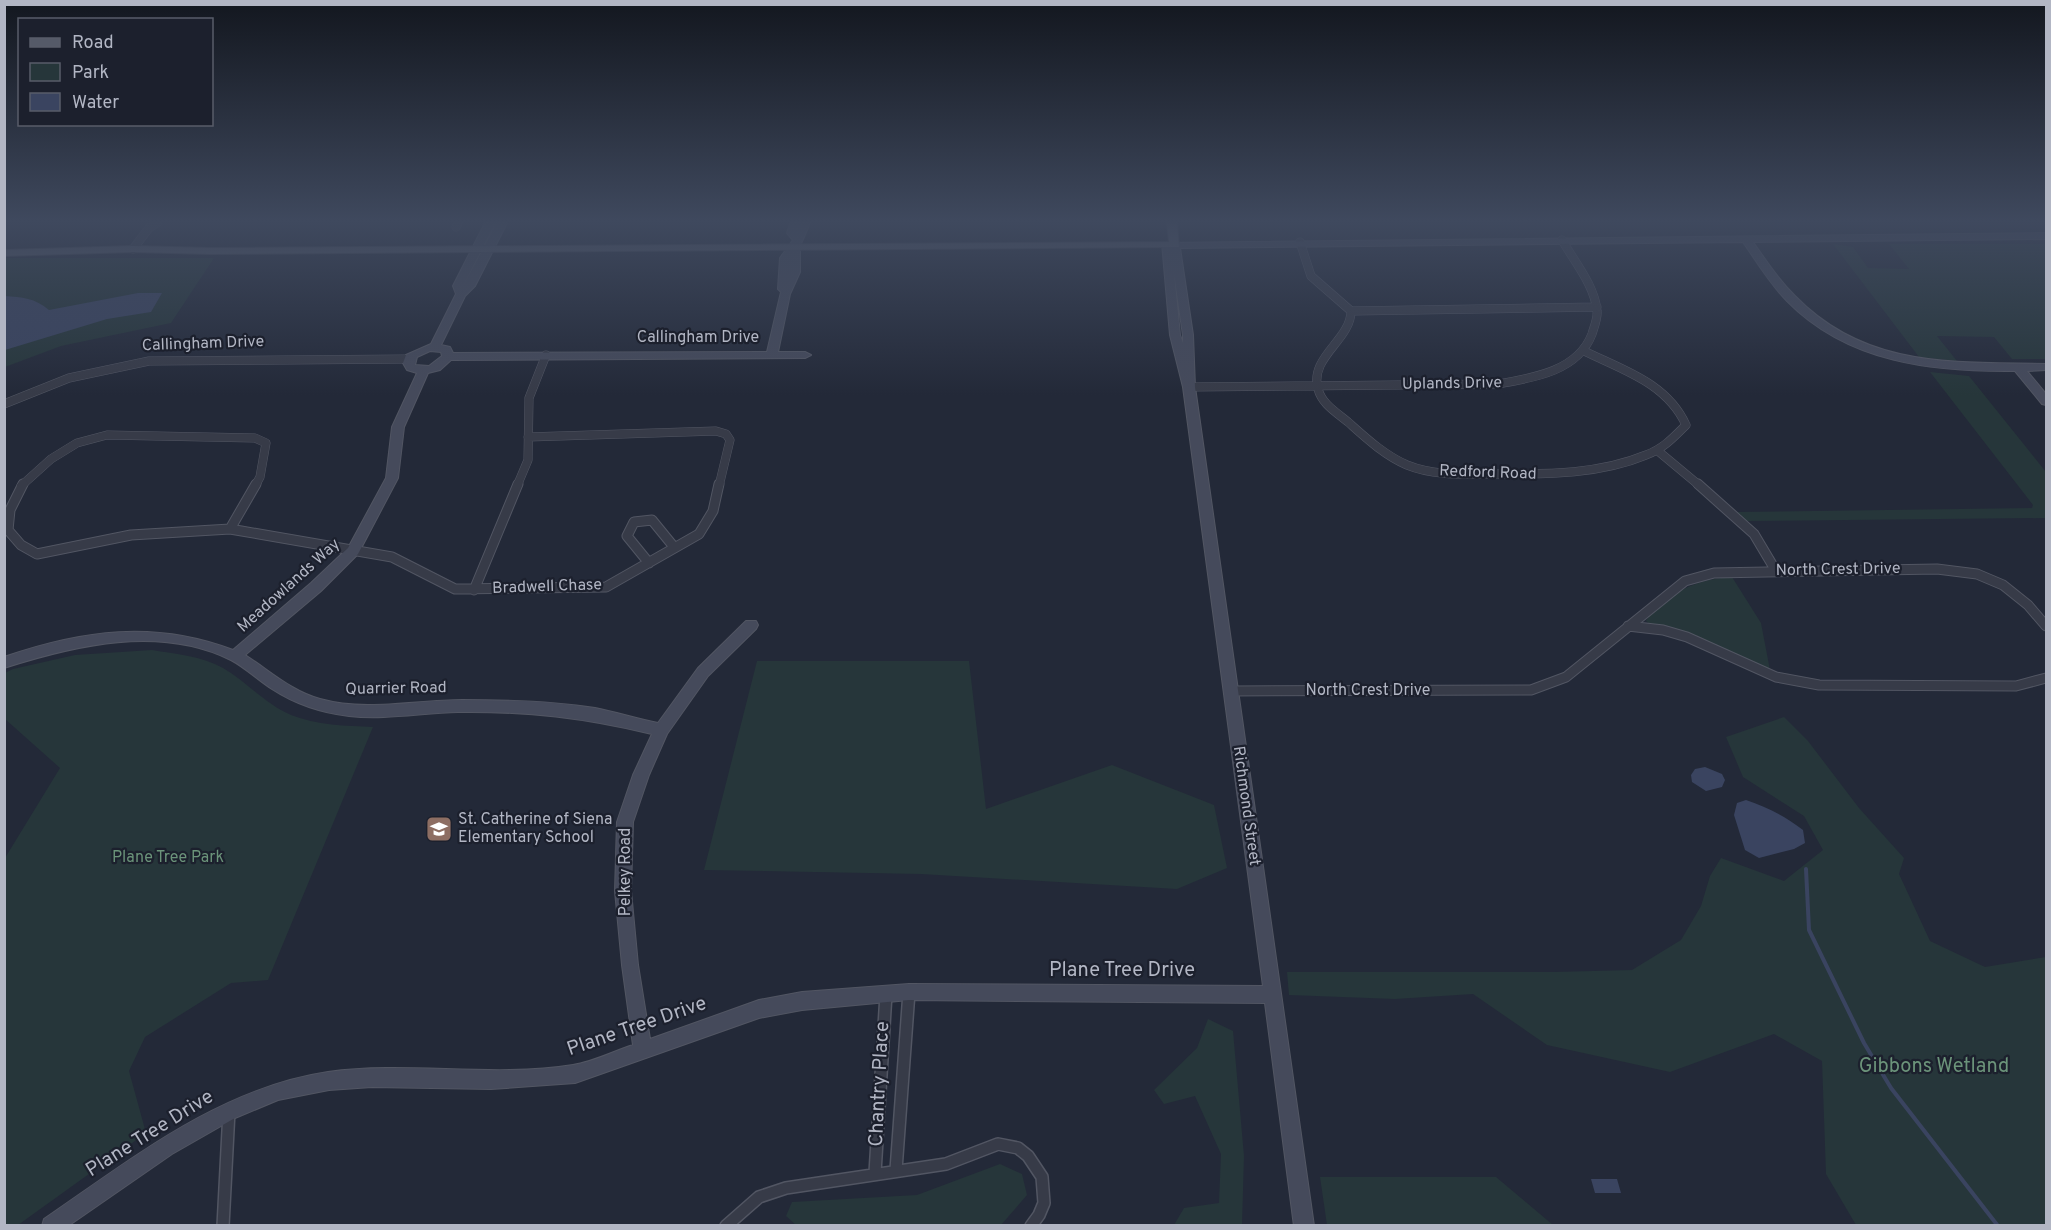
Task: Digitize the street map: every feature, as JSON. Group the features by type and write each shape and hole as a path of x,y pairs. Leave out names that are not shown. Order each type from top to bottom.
{"street":[{"path":"461,280 458,286 461,294"},
{"path":"435,346 461,294 473,280"},
{"path":"772,355 785,294 790,289 792,280"},
{"name":"Richmond Street","path":"1172,280 1175,335 1189,387 1304,1226"},
{"path":"1316,280 1351,311 1597,308"},
{"path":"1583,280 1597,308 1592,339 1584,351"},
{"path":"1777,280 1792,300 1814,320 1846,339 1898,358 1923,364 1962,368 2046,367"},
{"path":"1317,387 1317,373 1350,321 1351,311"},
{"path":"435,346 446,350 448,357 438,366 423,370 411,367 409,359 416,351 435,346"},
{"name":"Uplands Drive","path":"1189,387 1498,384 1528,379 1554,370 1584,351"},
{"name":"Redford Road","path":"1317,387 1323,401 1381,450 1408,465 1438,472 1560,474 1626,462 1658,451 1679,435 1686,425 1682,412 1667,396 1584,351"},
{"path":"474,590 528,460 529,398 546,355"},
{"name":"Callingham Drive","path":"448,357 805,355"},
{"name":"Callingham Drive","path":"4,404 69,378 149,361 409,359"},
{"path":"2018,368 2046,401"},
{"name":"Meadowlands Way","path":"235,656 316,587 353,551 392,478 398,427 423,370"},
{"name":"Bradwell Chase","path":"230,529 260,477 266,443 255,438 107,435 77,443 51,459 21,486 10,510 8,530 21,545 37,554 131,535 230,529 392,557 455,589 606,587 699,534 713,511 730,440 726,434 716,431 528,437"},
{"path":"1658,451 1755,534 1776,571"},
{"path":"649,562 627,536 634,522 652,520 674,547"},
{"name":"North Crest Drive","path":"1231,691 1531,690 1566,677 1685,581 1714,573 1936,569 1977,574 2002,585 2028,605 2046,626"},
{"name":"Pelkey Road","path":"643,1050 630,965 623,891 625,822 641,775 661,730 703,672 750,625"},
{"path":"1628,626 1671,632 1776,677 1819,685 2016,686 2046,678"},
{"name":"Quarrier Road","path":"4,663 52,648 85,641 136,636 186,640 235,656 297,695 334,708 361,711 455,706 525,707 588,713 661,730"},
{"name":"Plane Tree Drive","path":"51,1226 165,1148 229,1111 278,1091 329,1081 372,1078 491,1080 575,1074 759,1009 802,1001 909,992 1272,994"},
{"name":"Chantry Place","path":"896,1170 909,992"},
{"name":"Chantry Place","path":"875,1173 886,994"},
{"path":"223,1226 229,1111"},
{"name":"Chantry Place","path":"726,1226 759,1197 786,1188 955,1162 989,1146 1003,1144 1018,1148 1044,1176 1045,1200 1037,1220 1031,1226"}],"green space":[{"path":"5,280 199,280 171,323 61,346 5,367"},
{"path":"1861,280 2046,280 2046,359 2012,359 1994,337 1937,336 1957,361 1919,357"},
{"path":"1930,372 1969,376 2046,472 2046,518 1746,521 1736,512 2032,508 2033,505"},
{"path":"1732,577 1761,623 1770,670 1686,633 1651,625 1646,621 1662,602 1672,595 1708,580"},
{"name":"Plane Tree Park","path":"152,650 188,656 215,664 291,715 321,723 373,727 268,980 231,983 145,1037 129,1071 146,1133 18,1225 5,1225 5,858 60,768 5,719 5,673 13,669 75,655"},
{"path":"757,661 969,661 986,809 1112,765 1214,805 1227,868 1177,889 921,874 704,870"},
{"name":"Gibbons Wetland","path":"1784,717 1808,741 1859,808 1904,858 1899,874 1930,941 1985,967 2046,957 2046,1225 1856,1225 1826,1174 1822,1061 1774,1034 1670,1072 1547,1045 1473,994 1395,999 1289,995 1287,972 1632,970 1681,940 1701,906 1710,876 1721,858 1784,881 1823,850 1804,816 1743,777 1726,737"},
{"path":"1208,1019 1233,1031 1244,1156 1242,1225 1174,1225 1184,1208 1219,1203 1221,1154 1195,1096 1164,1104 1154,1090 1197,1048"},
{"path":"1000,1164 1022,1174 1027,1195 1001,1225 797,1226 786,1216 792,1202 917,1195"},
{"path":"1320,1177 1496,1177 1553,1225 1327,1225"}],"water":[{"path":"138,293 162,293 151,312 107,319 5,350 5,296 28,299 49,310"},
{"path":"1705,767 1722,774 1725,780 1722,787 1706,791 1692,782 1691,775 1695,769"},
{"path":"1746,800 1776,812 1803,830 1805,843 1794,849 1759,858 1745,850 1734,815 1737,803"},
{"path":"1591,1179 1617,1179 1621,1193 1595,1193"}],"waterway":[{"path":"1806,869 1809,930 1864,1043 1891,1088 1998,1226"}],"place":[{"name":"St. Catherine of Siena Elementary School","path":"439,829"}]}
